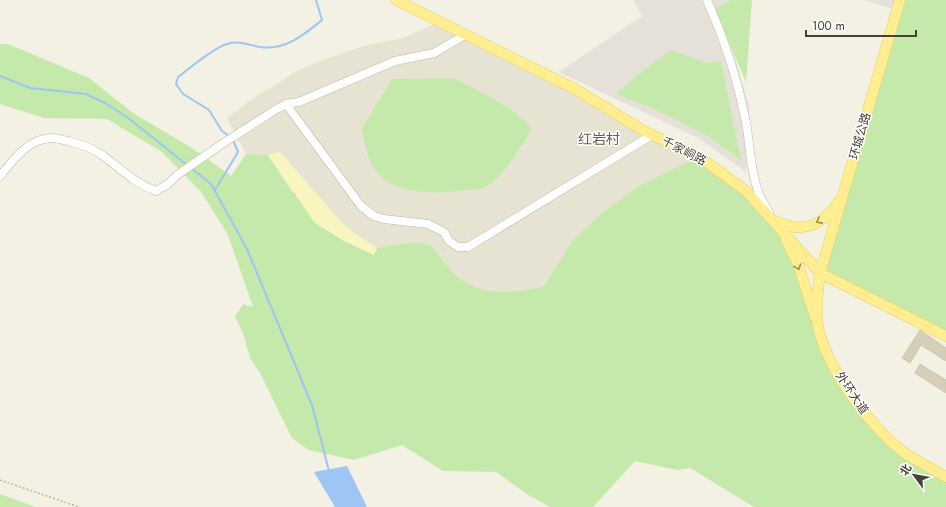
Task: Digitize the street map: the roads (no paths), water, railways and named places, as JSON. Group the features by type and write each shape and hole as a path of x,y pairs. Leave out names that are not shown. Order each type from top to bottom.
{"main road":[{"name":"千家峒路","path":"396,0 574,89 652,135 701,158 746,191 820,273 946,336"},
{"name":"环城公路","path":"820,273 900,0"},
{"path":"773,220 794,227 812,225 823,220 833,210 844,192"},
{"path":"773,220 798,264 819,330"},
{"name":"外环大道","path":"820,273 817,295 819,330 836,372 859,406 881,432 907,454 946,477"}],"street":[{"path":"707,0 729,59 746,122 750,158 758,191 773,220"},
{"path":"0,176 19,153 36,142 52,138 82,144 101,155 129,178 156,191 168,184 177,175 226,141 286,104 299,102 395,61 434,54 466,35"},
{"path":"286,104 361,206 374,216 384,219 428,224 438,228 444,232 449,242 458,247 468,247 652,135"}],"water":[{"path":"347,466 367,507 335,507 314,472"}],"waterway":[{"path":"230,137 222,131 209,110 183,94 176,84 178,77 209,54 227,44 239,43 269,48 286,44 302,36 322,20 316,0"},
{"path":"0,76 30,88 86,94 105,103 127,117 187,165"},
{"path":"215,190 238,152 233,140"},
{"path":"191,168 211,184 247,249 312,405 329,471"}],"district":[{"name":"红岩村","path":"599,139"}]}
